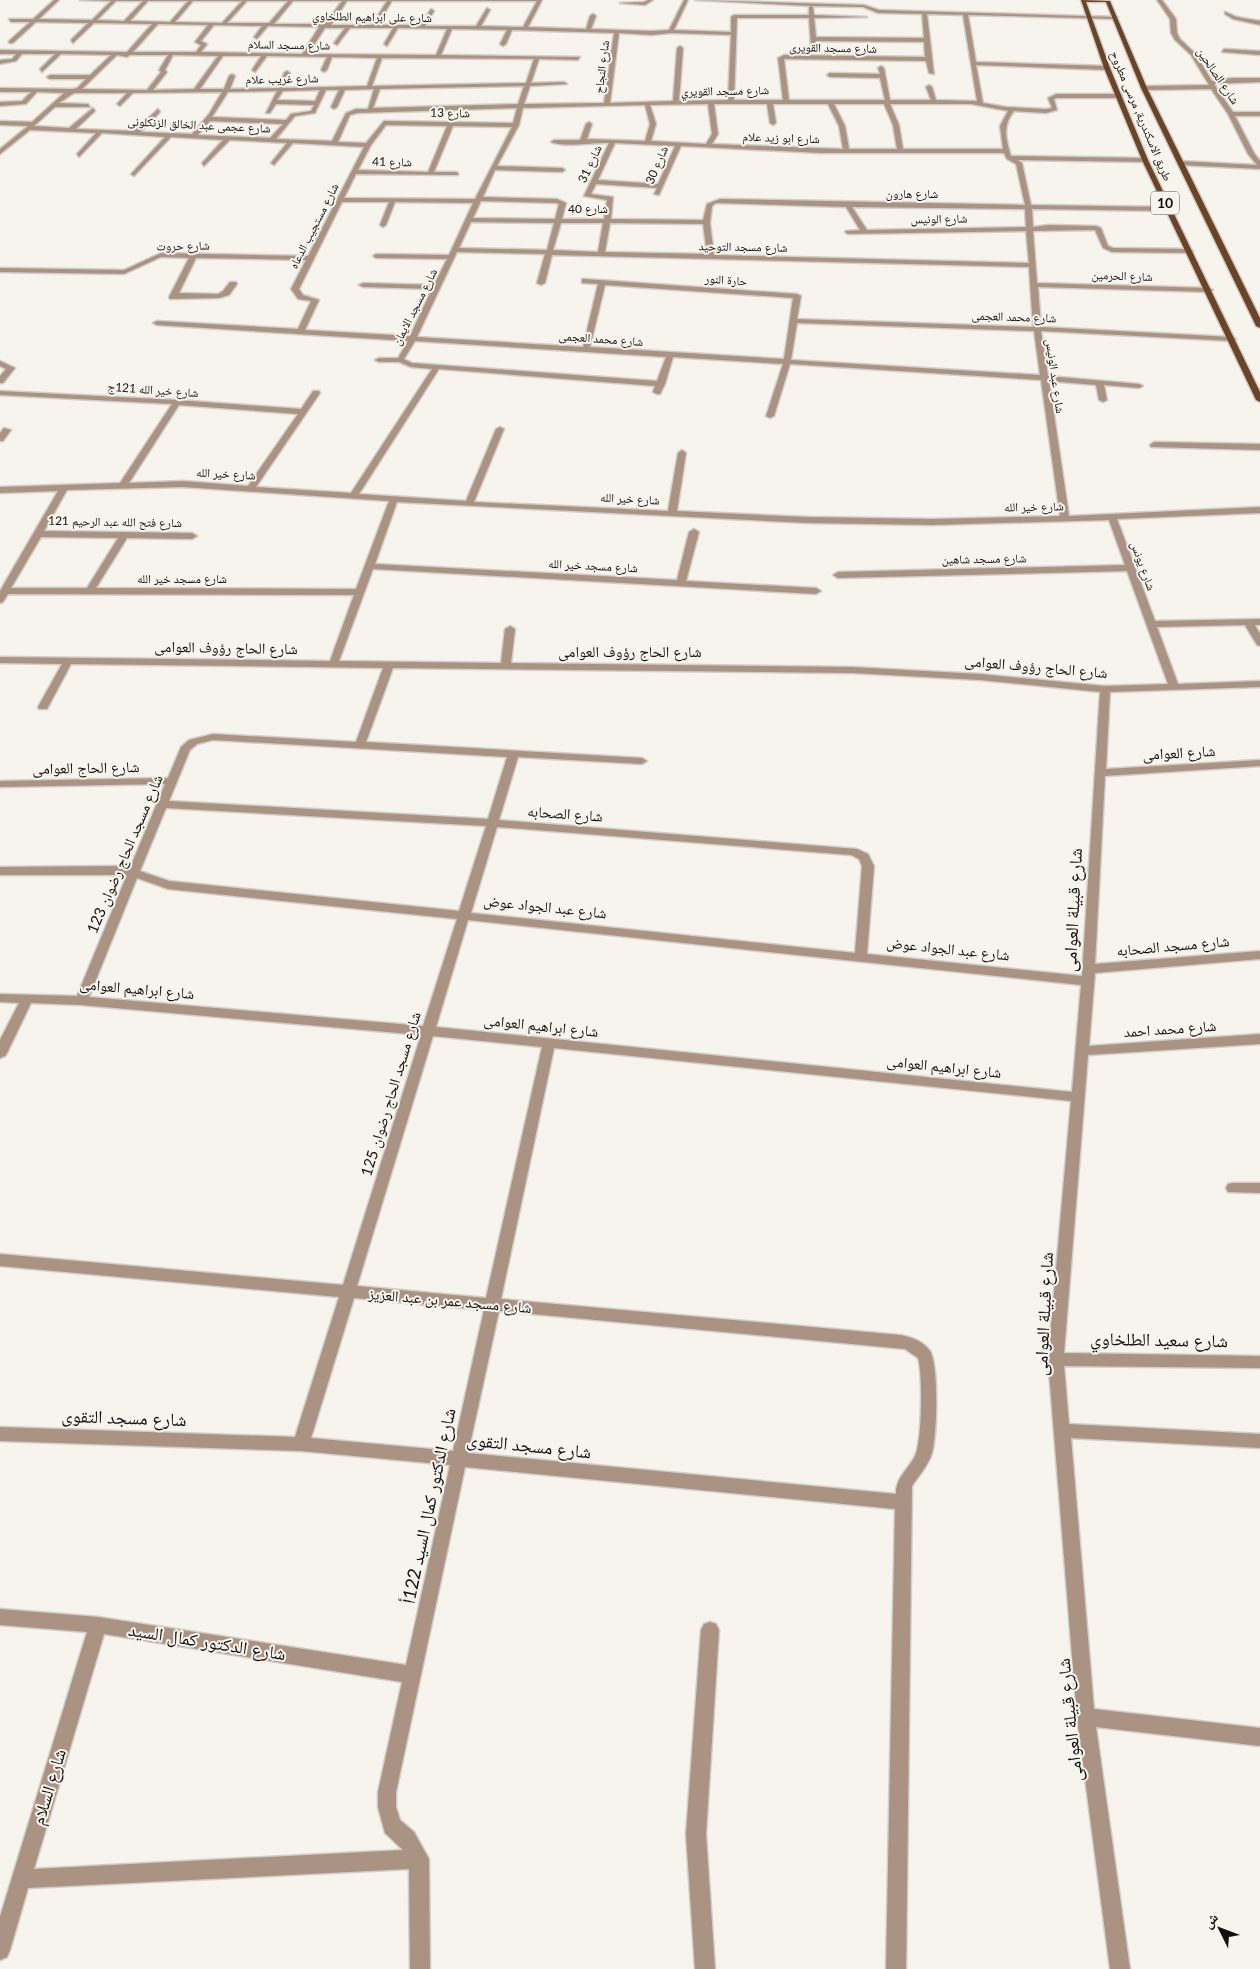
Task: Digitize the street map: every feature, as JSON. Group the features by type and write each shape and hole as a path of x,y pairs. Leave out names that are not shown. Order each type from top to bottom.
{"main road":[{"path":"1083,0 1108,1"},
{"name":"طريق الاسكندرية, مرسى مطروح","path":"1083,0 1145,160 1209,290 1260,400"},
{"name":"طريق الاسكندرية, مرسى مطروح","path":"1108,1 1144,88 1260,326"}],"street":[{"path":"10,42 57,0"},
{"path":"82,0 540,0 525,28"},
{"path":"73,41 115,0"},
{"path":"126,22 147,0"},
{"path":"171,23 192,0"},
{"path":"373,27 390,0"},
{"path":"622,4 645,4 651,0"},
{"path":"671,31 686,0"},
{"path":"697,0 864,6 873,10 1115,18"},
{"name":"شارع الصالحين","path":"1159,0 1172,19 1174,32 1178,40 1193,54 1231,114 1260,166"},
{"path":"223,24 245,1"},
{"path":"256,37 291,1"},
{"path":"304,55 345,1"},
{"path":"810,4 815,57"},
{"path":"863,24 864,6"},
{"path":"478,27 487,10"},
{"path":"422,27 431,11"},
{"path":"924,12 928,59 932,73"},
{"path":"965,13 980,103"},
{"path":"1227,13 1235,18 1260,23"},
{"path":"731,102 734,17 811,15 864,17"},
{"path":"588,30 593,16"},
{"name":"شارع على ابراهيم الطلخاوي","path":"11,20 373,27 478,27 651,34 671,31 734,34"},
{"path":"127,54 156,23"},
{"path":"197,55 204,44 198,42 212,24"},
{"path":"337,44 348,26"},
{"path":"387,44 396,27"},
{"path":"438,57 450,27"},
{"path":"503,44 510,28"},
{"name":"شارع النجاح","path":"607,104 616,32"},
{"path":"862,39 863,32"},
{"path":"813,39 926,40"},
{"path":"676,103 680,48"},
{"path":"1224,51 1260,53"},
{"name":"شارع مسجد السلام","path":"0,52 330,56 370,54 380,56 578,58"},
{"path":"0,62 14,60 20,53"},
{"path":"42,70 58,54"},
{"path":"0,152 71,91 79,89 114,54"},
{"path":"149,92 164,72 162,70 171,55"},
{"path":"196,91 220,55"},
{"path":"255,70 265,55"},
{"path":"324,70 330,56"},
{"path":"369,87 380,56"},
{"name":"شارع مسجد الايمان","path":"537,58 520,107 516,125 493,168 413,338 400,360 411,365 661,384"},
{"name":"شارع مسجد القويرى","path":"786,102 781,58 928,59"},
{"path":"879,58 887,102 896,126 900,151"},
{"path":"972,63 1108,68"},
{"path":"268,112 282,89 288,73"},
{"path":"1144,88 1211,85 1249,74"},
{"path":"830,75 883,76"},
{"path":"50,76 91,77"},
{"path":"194,136 209,119 227,90 232,76"},
{"path":"1232,80 1260,80"},
{"name":"شارع غريب علام","path":"0,90 149,92 324,88 336,85 343,88 564,84"},
{"path":"403,94 406,86"},
{"path":"370,110 378,87"},
{"path":"929,87 934,102"},
{"path":"272,140 295,114 313,112 324,88"},
{"path":"334,107 343,88"},
{"path":"0,104 21,104 35,91"},
{"path":"120,104 131,92"},
{"name":"شارع مسجد القويري","path":"334,144 348,114 356,111 370,110 711,102 934,102 980,103 1013,109 1053,110 1055,109 1051,98 1056,96 1119,96"},
{"path":"274,102 318,103"},
{"path":"707,147 715,134 711,102"},
{"path":"770,102 773,123"},
{"path":"830,102 842,126 846,151"},
{"path":"647,104 653,124 647,143"},
{"path":"54,105 90,108 71,130"},
{"path":"1013,109 1002,123 1002,132 1009,158 1145,160"},
{"path":"136,134 158,110"},
{"path":"1231,114 1260,114"},
{"path":"209,119 287,122"},
{"name":"شارع عجمى عبد الخالق الزنكلونى","path":"0,123 100,132 368,145"},
{"name":"شارع 13","path":"384,123 516,125"},
{"name":"شارع مستجيب الدعاه","path":"300,333 315,300 301,297 295,289 368,145 384,123"},
{"name":"شارع 41","path":"430,174 451,124"},
{"path":"583,142 589,124"},
{"path":"79,154 100,132"},
{"path":"134,174 170,135"},
{"path":"204,164 228,138"},
{"path":"274,163 291,141"},
{"name":"شارع ابو زيد علام","path":"554,142 647,143 707,147 846,151 1007,151"},
{"name":"شارع 31","path":"607,220 611,198 587,195 613,142"},
{"name":"شارع 30","path":"657,194 678,145"},
{"path":"1252,154 1260,154"},
{"name":"شارع عبد الونيس","path":"1009,158 1019,163 1028,206 1037,329 1065,519"},
{"path":"1180,163 1260,166"},
{"path":"493,168 562,170"},
{"name":"شارع 41","path":"354,172 456,174"},
{"path":"593,182 661,186"},
{"path":"339,200 559,201 564,204 541,283"},
{"path":"383,225 393,200"},
{"name":"شارع هارون","path":"706,222 709,206 720,201 848,205 1168,209"},
{"path":"848,205 864,231"},
{"name":"شارع 40","path":"469,220 706,222"},
{"path":"601,254 607,220"},
{"path":"706,222 711,258"},
{"name":"شارع الونيس","path":"848,232 1030,229 1048,227 1098,228 1105,247 1112,250 1190,251"},
{"name":"شارع مسجد التوحيد","path":"456,250 1031,265"},
{"name":"شارع حروت","path":"0,270 114,273 133,270 146,259 158,256 310,258"},
{"path":"193,256 173,296 219,296 226,294 233,284"},
{"path":"376,256 452,257"},
{"name":"حارة النور","path":"585,281 795,296 798,298 787,362 770,416"},
{"path":"586,349 602,282"},
{"name":"شارع الحرمين","path":"1034,285 1209,290"},
{"path":"363,286 437,287"},
{"name":"شارع محمد العجمى","path":"795,321 1037,329 1232,339"},
{"name":"شارع محمد العجمى","path":"157,323 1043,378 1139,386"},
{"path":"658,392 670,355"},
{"path":"379,360 400,360"},
{"path":"0,363 11,368 0,381"},
{"path":"353,496 437,367"},
{"path":"1100,383 1103,400"},
{"name":"شارع خير الله 121ج","path":"0,393 177,402 304,412"},
{"path":"251,488 316,393"},
{"path":"123,485 177,402"},
{"path":"468,504 500,429"},
{"path":"0,439 7,430"},
{"path":"1154,445 1260,447"},
{"path":"672,514 682,454"},
{"name":"شارع خير الله","path":"0,490 183,484 468,504 808,520 933,522 1065,519 1260,510"},
{"path":"3,596 64,488"},
{"path":"333,665 394,499"},
{"name":"شارع يونس","path":"1112,517 1174,686"},
{"path":"681,583 694,532"},
{"name":"شارع فتح الله عبد الرحيم 121","path":"38,534 192,536"},
{"path":"90,591 124,535"},
{"name":"شارع مسجد خير الله","path":"369,566 816,591"},
{"name":"شارع مسجد شاهين","path":"838,576 1131,568"},
{"name":"شارع مسجد خير الله","path":"3,596 90,591 360,592"},
{"path":"1151,624 1260,622"},
{"path":"1249,623 1260,643"},
{"path":"505,667 510,629"},
{"name":"شارع الحاج رؤوف العوامى","path":"0,660 505,667 725,667 852,670 980,676 1105,689 1260,684"},
{"path":"43,707 68,661"},
{"path":"389,665 360,745 642,761"},
{"name":"شارع قبيلة العوامى","path":"1105,689 1088,975 1056,1359 1064,1431 1086,1717 1120,1969"},
{"name":"شارع مسجد الحاج رضوان 123","path":"80,1000 188,745 199,739 213,737 360,745"},
{"name":"شارع مسجد الحاج رضوان 125","path":"301,1444 514,753"},
{"name":"شارع العوامى","path":"1100,772 1260,763"},
{"name":"شارع الحاج العوامى","path":"0,784 172,782"},
{"name":"شارع الصحابه","path":"162,804 492,823 846,851 859,854 867,861 868,866 861,956"},
{"name":"شارع عبد الجواد عوض","path":"0,871 101,869 134,872 168,885 861,956 1088,975"},
{"name":"شارع مسجد الصحابه","path":"1088,975 1260,955"},
{"name":"شارع ابراهيم العوامى","path":"0,998 80,1000 428,1031 1078,1097"},
{"path":"0,1053 27,998"},
{"name":"شارع محمد احمد","path":"1082,1051 1260,1038"},
{"name":"شارع الدكتور كمال السيد 122أ","path":"419,1858 407,1839 392,1826 387,1807 388,1792 549,1044"},
{"path":"1233,1188 1260,1188"},
{"name":"شارع مسجد عمر بن عبد العزيز","path":"0,1260 907,1342 922,1351 928,1364 924,1454 918,1468 909,1475 904,1485 904,1502"},
{"name":"شارع سعيد الطلخاوي","path":"1056,1359 1260,1362"},
{"path":"1064,1431 1260,1441"},
{"name":"شارع مسجد التقوى","path":"0,1434 301,1444 904,1502"},
{"path":"896,1969 904,1502"},
{"name":"شارع الدكتور كمال السيد","path":"0,1617 98,1624 413,1676"},
{"name":"شارع السلام","path":"0,1950 98,1624"},
{"path":"705,1969 696,1834 710,1630"},
{"path":"1086,1717 1260,1737"},
{"path":"21,1879 419,1858 420,1969"}]}
